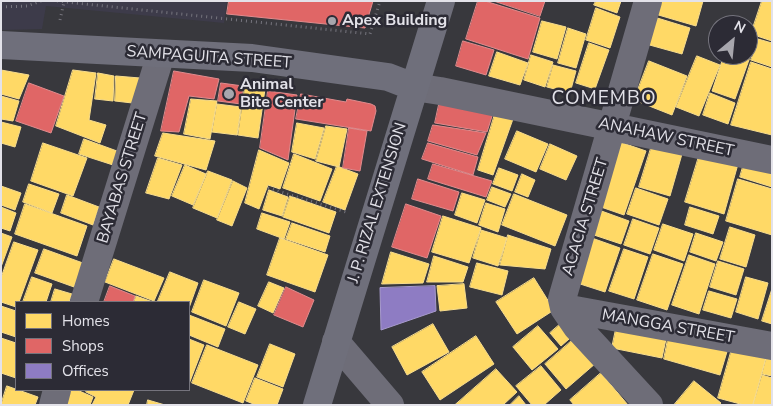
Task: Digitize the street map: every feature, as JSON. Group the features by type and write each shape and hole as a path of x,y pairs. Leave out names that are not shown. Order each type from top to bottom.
{"main road":[{"name":"J. P. RIZAL EXTENSION","path":"317,405 440,1"},
{"name":"SAMPAGUITA STREET","path":"1,45 252,58 388,77 414,87"}],"street":[{"name":"ACACIA STREET","path":"564,308 562,294 613,127 648,1"},
{"name":"BAYABAS STREET","path":"84,301 161,54"},
{"name":"ANAHAW STREET","path":"414,87 772,160"},
{"name":"MANGGA STREET","path":"564,308 772,346"},
{"path":"564,308 577,327 649,405"},
{"path":"336,342 390,405"},
{"path":"53,405 57,391"}],"path":[{"path":"2,8 27,6 41,1"},
{"path":"57,1 370,34 380,1"},
{"path":"268,188 373,220"}],"shaded area":[{"path":"1,1 227,1 224,23 46,6 42,29 1,30"}],"building: Homes":[{"path":"596,1 621,1 617,13 594,5"},
{"path":"659,1 703,1 696,26 655,14"},
{"path":"762,1 772,1 772,41 758,36 757,15"},
{"path":"596,8 620,17 610,48 586,40"},
{"path":"654,17 690,28 682,54 646,44"},
{"path":"542,21 566,27 557,59 533,52"},
{"path":"568,28 586,34 576,68 558,63"},
{"path":"758,39 772,43 772,67 758,62"},
{"path":"589,43 609,50 595,89 576,83"},
{"path":"497,52 528,63 520,85 489,76"},
{"path":"531,55 553,62 545,87 524,80"},
{"path":"697,56 708,60 708,65 720,65 699,116 676,107"},
{"path":"649,61 687,76 672,115 634,100"},
{"path":"758,64 772,69 772,135 731,125 750,65"},
{"path":"553,65 576,71 570,93 547,87"},
{"path":"721,65 747,65 735,99 712,91"},
{"path":"1,70 29,75 19,99 1,94"},
{"path":"73,70 96,73 89,120 106,125 100,143 56,126"},
{"path":"98,73 114,76 113,101 95,99"},
{"path":"116,76 140,78 141,104 115,101"},
{"path":"245,87 265,89 258,138 238,135"},
{"path":"710,93 735,103 728,124 703,115"},
{"path":"1,96 19,101 13,121 1,119"},
{"path":"191,99 217,101 210,139 184,134"},
{"path":"217,104 241,107 237,135 212,132"},
{"path":"495,114 513,119 493,175 478,170"},
{"path":"1,122 21,127 15,147 1,143"},
{"path":"297,123 324,128 315,159 292,152"},
{"path":"326,126 347,129 339,167 316,161"},
{"path":"517,131 548,144 536,172 505,159"},
{"path":"163,133 215,141 206,170 155,156"},
{"path":"84,139 117,151 113,165 79,154"},
{"path":"620,142 646,151 624,215 598,206"},
{"path":"43,143 87,158 73,196 31,181"},
{"path":"550,144 577,156 566,180 540,169"},
{"path":"652,145 682,154 670,196 639,187"},
{"path":"259,150 289,163 280,189 268,185 259,209 245,203"},
{"path":"700,153 738,164 724,214 685,202"},
{"path":"294,154 332,169 320,201 283,188"},
{"path":"158,158 182,165 169,199 146,193"},
{"path":"745,160 772,168 772,187 740,177"},
{"path":"185,165 206,174 193,205 172,196"},
{"path":"337,166 358,174 345,210 323,202"},
{"path":"499,168 518,175 512,191 493,184"},
{"path":"208,171 232,180 217,218 193,208"},
{"path":"522,174 535,180 528,197 515,192"},
{"path":"738,179 772,189 772,235 726,221"},
{"path":"233,181 247,188 232,226 217,220"},
{"path":"29,184 59,194 52,213 23,202"},
{"path":"1,186 21,193 15,210 1,205"},
{"path":"492,187 511,194 505,207 487,200"},
{"path":"636,188 668,199 659,225 627,214"},
{"path":"269,190 288,197 282,216 263,210"},
{"path":"462,193 485,200 477,223 455,215"},
{"path":"514,194 567,215 555,246 502,225"},
{"path":"67,195 99,207 93,225 61,213"},
{"path":"290,196 336,212 329,233 283,217"},
{"path":"486,203 505,209 498,232 479,225"},
{"path":"25,204 87,226 77,256 15,234"},
{"path":"1,207 16,213 10,231 1,228"},
{"path":"690,207 719,216 713,234 685,225"},
{"path":"596,209 629,221 621,244 588,233"},
{"path":"262,213 290,222 284,239 257,229"},
{"path":"443,216 481,228 469,263 432,252"},
{"path":"633,219 659,228 650,254 624,245"},
{"path":"292,223 330,236 325,252 286,239"},
{"path":"663,224 693,234 684,261 654,250"},
{"path":"730,227 755,235 746,267 720,259"},
{"path":"481,230 507,238 498,266 473,258"},
{"path":"1,233 12,237 1,267"},
{"path":"696,233 723,242 716,261 690,252"},
{"path":"508,235 551,249 545,269 500,265"},
{"path":"589,237 620,248 605,292 574,282"},
{"path":"280,238 328,255 315,292 267,275"},
{"path":"14,242 38,250 19,301 15,301 15,307 1,302 1,278"},
{"path":"44,249 83,263 74,287 35,273"},
{"path":"624,249 648,257 634,299 609,291"},
{"path":"391,252 429,264 423,283 382,284"},
{"path":"653,254 683,264 667,310 637,300"},
{"path":"689,255 715,264 699,314 672,305"},
{"path":"434,256 468,267 463,282 427,282"},
{"path":"114,259 164,278 154,301 105,282"},
{"path":"718,261 744,269 736,295 710,287"},
{"path":"477,263 508,271 502,295 470,287"},
{"path":"170,272 198,283 190,305 190,301 158,301"},
{"path":"32,277 52,284 46,301 23,301"},
{"path":"746,277 768,283 758,319 736,312"},
{"path":"534,278 554,310 517,334 496,302"},
{"path":"204,280 239,293 226,326 192,312"},
{"path":"269,282 284,288 273,313 258,306"},
{"path":"464,284 467,308 440,311 437,286"},
{"path":"55,289 72,294 69,301 51,301"},
{"path":"772,289 772,324 762,321"},
{"path":"709,291 737,299 731,318 703,310"},
{"path":"136,296 150,301 134,301"},
{"path":"239,302 256,309 245,334 228,327"},
{"path":"1,306 15,311 15,337 1,332"},
{"path":"190,315 225,329 218,347 190,335"},
{"path":"565,320 576,333 561,346 550,333"},
{"path":"433,324 449,352 407,375 392,347"},
{"path":"538,326 558,349 532,370 513,347"},
{"path":"616,329 666,339 662,358 612,348"},
{"path":"476,336 494,364 440,400 422,372"},
{"path":"1,338 15,343 15,378 1,373"},
{"path":"575,338 596,363 566,389 545,364"},
{"path":"190,339 204,345 190,381"},
{"path":"668,339 729,345 720,375 664,359"},
{"path":"270,344 295,354 283,387 257,377"},
{"path":"207,345 258,365 243,403 192,383"},
{"path":"733,345 767,354 753,405 744,405 718,398"},
{"path":"767,355 772,356 772,376 762,374"},
{"path":"541,366 561,390 544,405 532,405 516,386"},
{"path":"496,369 517,392 503,405 455,405"},
{"path":"601,373 628,405 574,405 570,400"},
{"path":"762,375 772,378 772,405 753,405"},
{"path":"255,378 283,389 277,405 256,405 246,401"},
{"path":"694,381 721,403 719,405 674,405"},
{"path":"7,386 15,389 15,391 21,391 38,397 35,405 1,405"},
{"path":"66,391 79,391 93,397 90,405 63,405"},
{"path":"134,391 128,405 92,405 96,397 86,392"},
{"path":"519,396 526,405 510,405"},
{"path":"148,400 165,405 147,405"}],"building: Shops":[{"name":"Apex Building","path":"229,1 373,1 365,28 227,14"},
{"path":"478,1 485,1 540,18 528,59 466,39"},
{"path":"494,1 545,1 540,16"},
{"path":"463,41 494,50 486,75 456,66"},
{"path":"174,71 219,79 214,99 189,96 179,132 161,131"},
{"path":"29,83 64,96 51,133 16,121"},
{"path":"221,83 243,86 241,104 218,101"},
{"path":"268,91 297,95 288,160 260,148"},
{"path":"301,94 346,102 347,99 375,106 376,111 371,131 296,119"},
{"path":"440,100 493,113 487,132 435,123"},
{"path":"433,125 486,133 477,155 428,141"},
{"path":"349,128 367,131 360,171 343,168"},
{"path":"428,143 478,157 473,175 422,159"},
{"path":"433,164 492,181 486,197 428,179"},
{"path":"418,179 459,192 453,211 412,199"},
{"path":"406,204 441,216 427,258 392,247"},
{"path":"110,286 135,296 133,301 104,301"},
{"path":"286,287 314,300 303,327 274,315"}],"building: Offices":[{"path":"435,286 436,311 381,330 380,288"}],"place":[{"name":"Apex Building","path":"332,21"},
{"name":"Animal Bite Center","path":"229,94"}],"district":[{"name":"COMEMBO","path":"604,99"}]}
